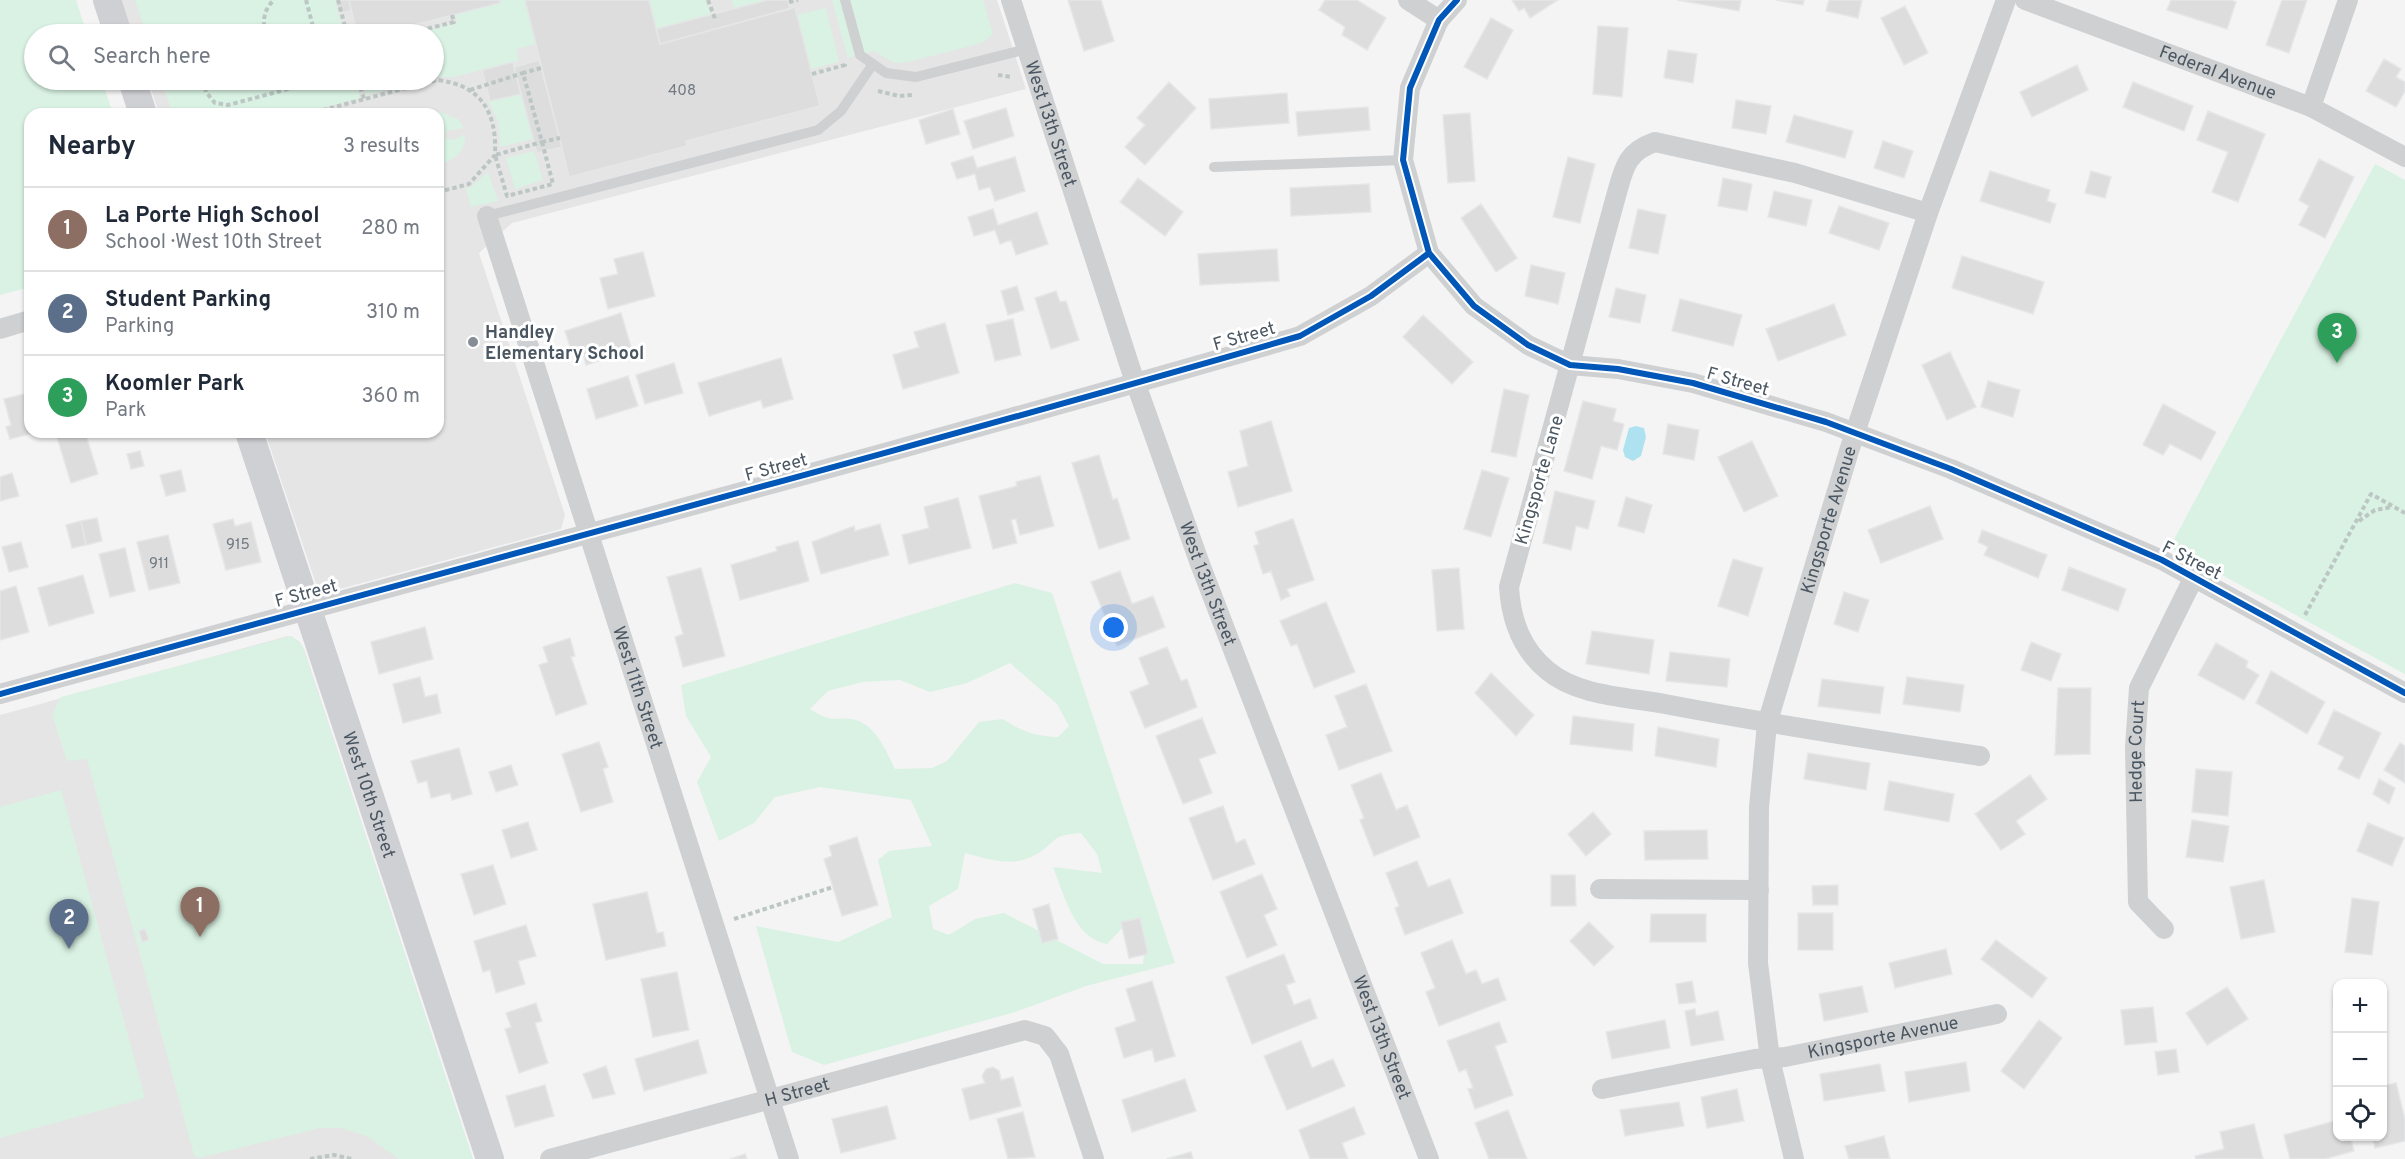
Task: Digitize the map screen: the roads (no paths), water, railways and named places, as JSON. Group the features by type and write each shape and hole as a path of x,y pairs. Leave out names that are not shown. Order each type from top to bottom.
{"street":[{"path":"107,0 115,24"},
{"name":"West 13th Street","path":"1011,0 1136,383 1200,564 1429,1159"},
{"path":"1408,0 1439,20"},
{"path":"1429,253 1403,160 1410,88 1439,20 1456,0"},
{"name":"Kingsporte Avenue","path":"1794,1159 1770,1059 1758,963 1759,807 1767,724 1854,435 1928,213 2006,0"},
{"name":"Federal Avenue","path":"2025,0 2311,106 2405,157"},
{"path":"2311,106 2348,0"},
{"path":"135,90 141,108"},
{"name":"Kingsporte Lane","path":"1928,213 1795,173 1655,142 1639,148 1624,164 1509,587 1511,615 1525,646 1548,671 1576,687 1767,724 1980,756"},
{"name":"West 11th Street","path":"487,216 789,1159"},
{"name":"F Street","path":"0,694 307,609 588,536 1300,336 1371,296 1429,253 1474,306 1528,345 1570,365 1618,369 1693,383 1826,422 1854,435 1983,483 2152,555 2405,693"},
{"path":"0,329 24,322"},
{"name":"West 10th Street","path":"251,438 490,1159"},
{"name":"Hedge Court","path":"2164,929 2138,902 2135,748 2139,688 2194,577"},
{"path":"1600,889 1759,890"},
{"name":"Kingsporte Avenue","path":"1602,1089 1755,1059 1770,1059 1997,1014"},
{"name":"H Street","path":"550,1159 1025,1030 1045,1036 1059,1054 1094,1159"}],"lane":[{"path":"845,0 860,54 886,73 916,76 1027,49"},
{"path":"487,216 818,130 841,111 873,64"},
{"path":"1214,166 1403,160"}],"water":[{"path":"1636,426 1644,428 1646,437 1641,456 1633,461 1625,457 1623,450 1629,428"}],"place":[{"name":"Handley Elementary School","path":"473,342"},
{"name":"Koomler Park","path":"2337,363"},
{"name":"La Porte High School","path":"200,937"},
{"name":"Student Parking","path":"69,949"}]}
